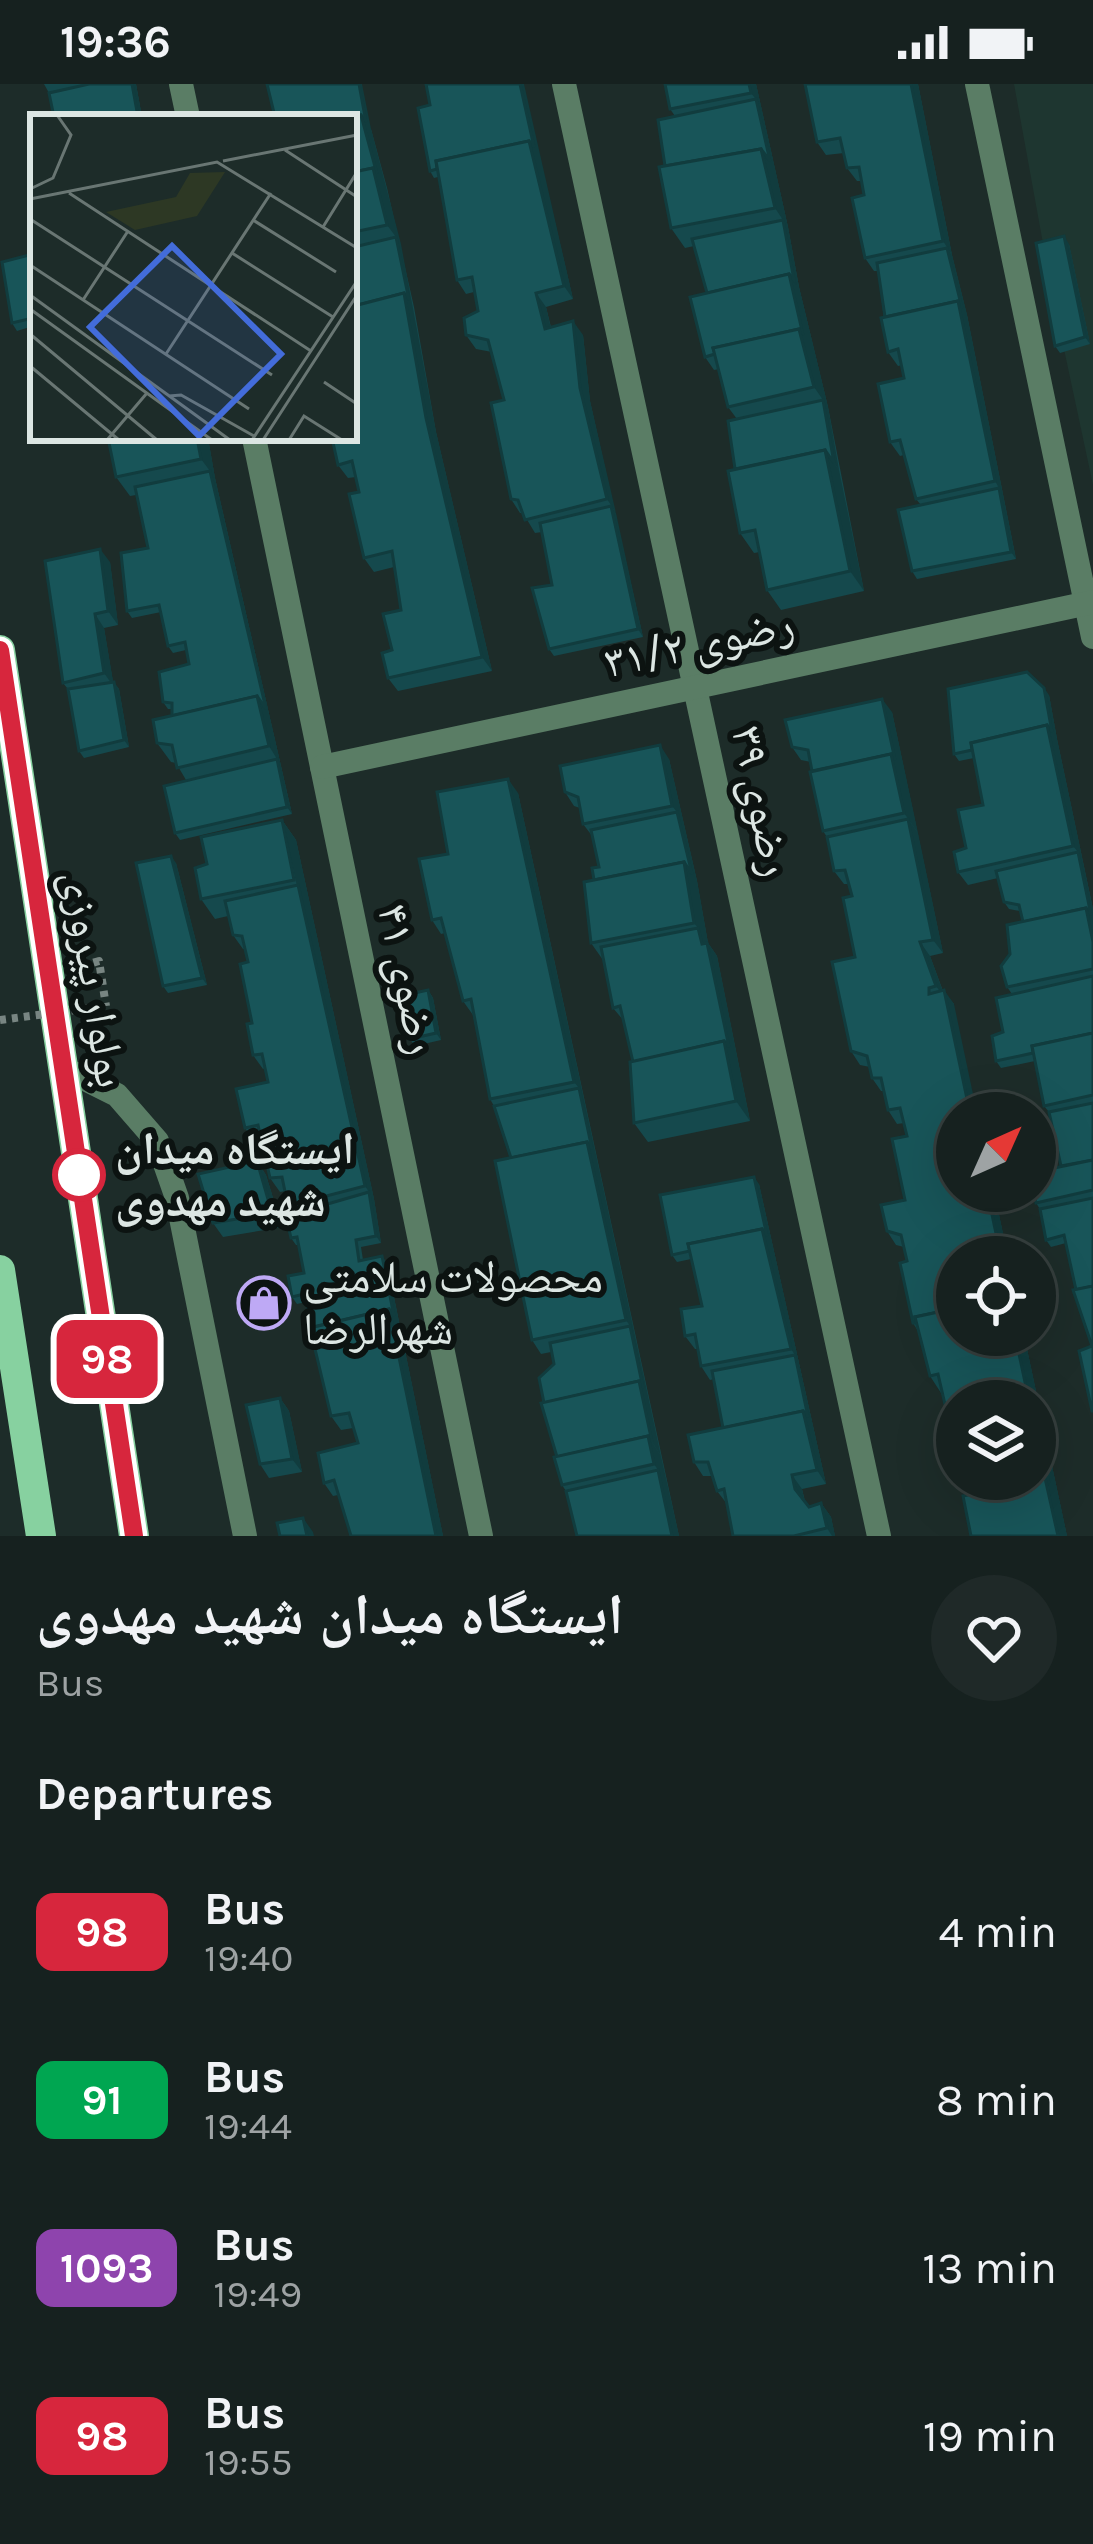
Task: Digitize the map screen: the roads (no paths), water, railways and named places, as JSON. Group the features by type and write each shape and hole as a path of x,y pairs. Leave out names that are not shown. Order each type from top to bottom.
{"main road":[{"name":"بولوار پیروزی","path":"0,650 134,1536"},
{"path":"0,1270 41,1536"}],"street":[{"path":"181,84 187,114"},
{"name":"رضوی ۳۹","path":"563,84 879,1536"},
{"path":"977,84 1090,603 1093,637"},
{"name":"رضوی ۴۱","path":"255,441 481,1536"},
{"name":"رضوی ۳۱/۲","path":"322,767 1090,603"},
{"path":"64,1068 118,1095 158,1141 176,1198 245,1536"}],"place":[{"name":"ایستگاه میدان شهید مهدوی","path":"79,1175"},
{"name":"محصولات سلامتی شهرالرضا","path":"264,1303"}]}
